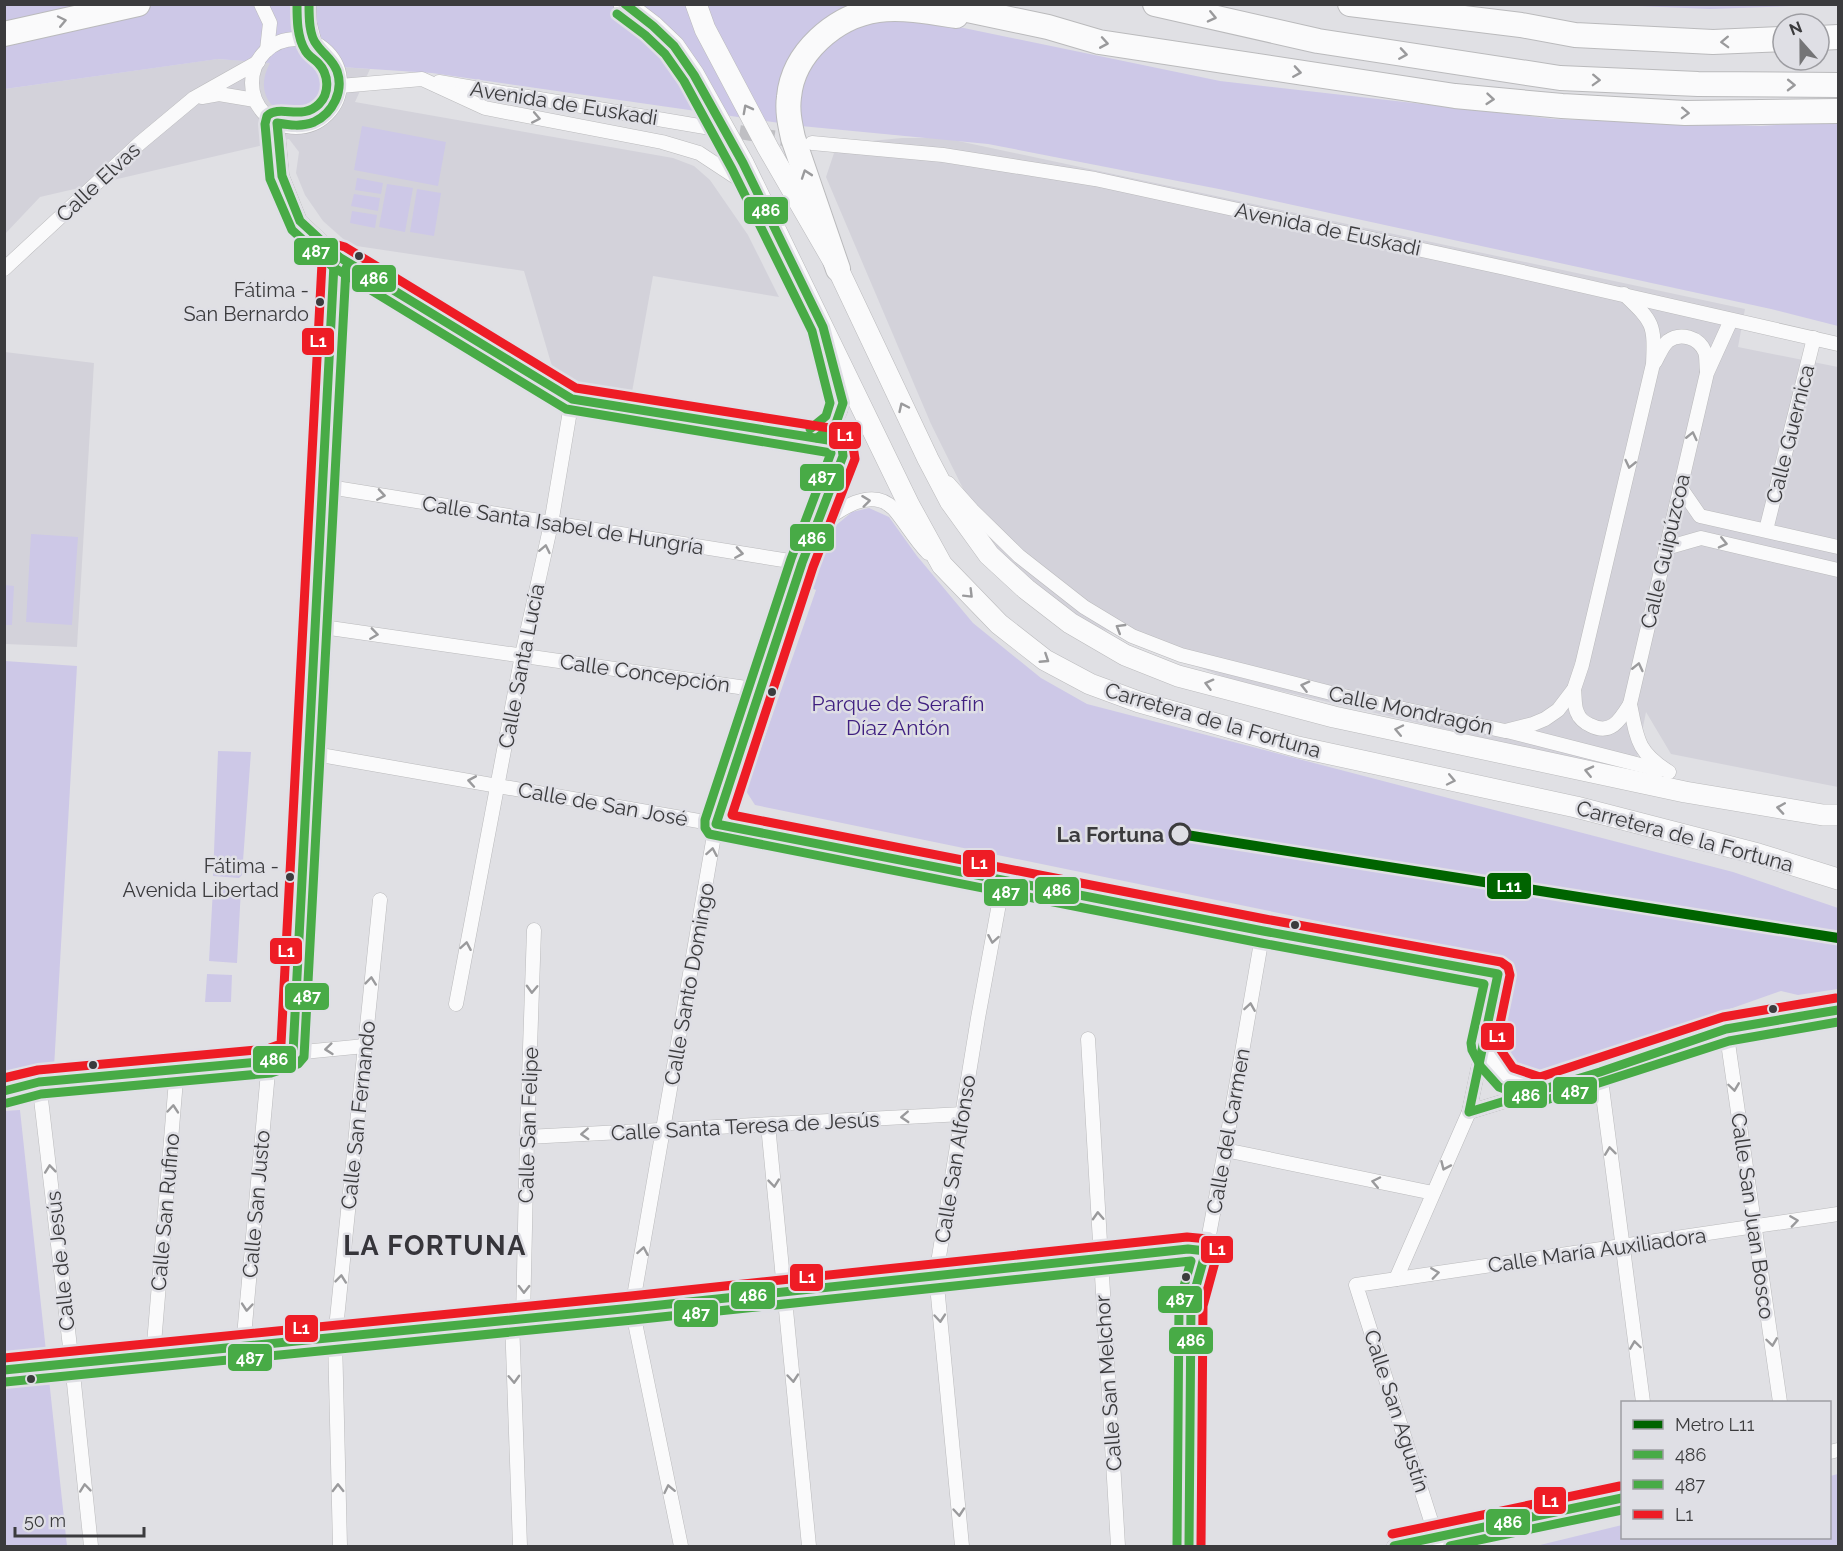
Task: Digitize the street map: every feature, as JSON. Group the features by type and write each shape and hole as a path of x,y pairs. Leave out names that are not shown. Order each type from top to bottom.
{"highway":[{"path":"4,34 138,4"},
{"path":"939,4 1048,27 1099,42 1455,96 1562,106 1685,113 1839,111"},
{"path":"1155,4 1318,41 1560,78 1698,84 1839,85"},
{"path":"1350,4 1521,25 1575,35 1713,42 1771,40"},
{"path":"1463,4 1521,25"},
{"path":"838,269 793,138 788,117 789,96 794,75 805,55 821,36 837,25 877,10 903,9 993,22 1048,27"}],"main road":[{"name":"Carretera de la Fortuna","path":"624,4 653,26 674,46 694,75 743,163 909,505 942,565 999,624 1045,660 1090,684 1139,702 1298,747 1576,807 1789,863 1839,879"},
{"name":"Carretera de la Fortuna","path":"696,4 705,29 768,148 838,269 950,501 989,555 1026,589 1070,623 1125,655 1178,676 1334,717 1685,792 1823,815 1839,815"}],"street":[{"path":"261,4 270,24 267,50"},
{"path":"309,4 309,21 315,44"},
{"path":"303,40 315,44 333,61 338,73 339,86 336,100 329,112 318,121 305,126 291,127 277,123 266,116 255,100 252,80 258,62 267,50 278,43 303,40"},
{"name":"Calle Elvas","path":"4,269 140,143 194,98 258,62"},
{"path":"422,79 485,108 662,142 699,153 737,178 782,246"},
{"name":"Avenida de Euskadi","path":"339,86 422,79 705,127"},
{"path":"194,98 219,94 255,100"},
{"path":"277,123 282,176 300,221 339,257 572,399 818,438 836,423 843,403 823,327"},
{"name":"Avenida de Euskadi","path":"812,143 943,155 1095,179 1624,294 1839,344"},
{"path":"293,1053 334,264 339,257"},
{"name":"Calle Mondragón","path":"928,459 972,510 1018,556 1084,607 1132,636 1181,655 1339,695 1504,731 1545,719 1558,710 1574,688 1588,642 1653,364 1655,335 1647,316 1624,294"},
{"name":"Calle Guipúzcoa","path":"1685,792 1669,772 1650,760 1636,737 1630,704 1707,373 1731,320"},
{"path":"1653,364 1666,343 1675,337 1685,336 1699,344 1705,352 1707,373"},
{"name":"Calle Guernica","path":"1766,530 1814,338"},
{"name":"Calle Santa Lucía","path":"456,1004 522,655 551,524 572,399"},
{"name":"Calle Santo Domingo","path":"681,1546 632,1308 716,824 802,563 843,456 842,447 834,441 818,438"},
{"name":"Calle Santa Isabel de Hungría","path":"323,486 802,563"},
{"path":"1680,487 1700,516 1839,547"},
{"path":"815,528 847,505 868,500 883,501 894,509 920,545 942,565"},
{"path":"1666,548 1701,538 1839,570"},
{"name":"Calle Concepción","path":"316,626 760,690"},
{"path":"1574,688 1577,712 1584,722 1597,729 1608,729 1620,721 1630,704"},
{"path":"1504,731 1669,772"},
{"name":"Calle de San José","path":"309,753 716,824 1004,882 1498,974 1483,1045"},
{"name":"Calle San Alfonso","path":"962,1546 936,1275 978,1018 1004,882"},
{"name":"Calle San Fernando","path":"340,1546 335,1338 380,900"},
{"name":"Calle San Felipe","path":"520,1546 518,1320 534,930"},
{"name":"Calle del Carmen","path":"1189,1546 1191,1304 1206,1251 1226,1150 1263,931"},
{"path":"1469,1113 1726,1029 1839,1010"},
{"name":"Calle San Juan Bosco","path":"1726,1029 1780,1401"},
{"name":"Calle San Melchor","path":"1088,1039 1118,1546"},
{"path":"1483,1045 1491,1060 1506,1078 1540,1090"},
{"path":"1396,1279 1469,1113 1483,1045"},
{"path":"4,1091 39,1082 269,1061 293,1053 365,1046"},
{"name":"Calle San Justo","path":"243,1347 269,1061"},
{"name":"Calle San Rufino","path":"153,1356 177,1068"},
{"path":"1599,1072 1642,1401"},
{"name":"Calle de Jesús","path":"39,1082 91,1546"},
{"name":"Calle Santa Teresa de Jesús","path":"527,1137 963,1113"},
{"path":"768,1125 809,1546"},
{"path":"1226,1150 1433,1193"},
{"name":"Calle María Auxiliadora","path":"1356,1285 1839,1214"},
{"path":"4,1370 518,1320 1188,1250 1206,1251"},
{"name":"Calle San Agustín","path":"1356,1285 1438,1542"},
{"path":"1394,1546 1438,1542 1494,1525 1621,1498"},
{"path":"1465,1546 1494,1525"}],"shaded area":[{"path":"217,59 370,69 355,102 673,158 694,166 710,180 748,235 779,297 653,276 632,392 558,379 551,363 524,271 350,245 323,221 305,195 296,173 299,152 289,139 40,197 5,234 5,89"},
{"path":"944,138 1745,309 1738,347 1838,367 1838,787 1671,754 1646,712 1634,773 1229,679 1082,621 992,547 931,424 826,177 834,153 871,141"},
{"path":"5,352 94,363 77,647 5,644"}],"green space":[{"path":"868,4 904,19 959,27 1220,81 1554,119 1761,126 1838,121 1838,326 1771,309 1224,190 988,144 801,126 432,73 325,66 328,89 322,104 311,112 298,115 285,113 274,106 266,96 264,81 270,63 218,59 5,89 5,5"},
{"path":"1614,4 1818,5 1710,9"},
{"path":"362,126 446,142 438,186 354,170"},
{"path":"357,178 383,183 381,194 355,190"},
{"path":"387,184 413,188 405,232 379,227"},
{"path":"417,189 441,193 434,236 410,232"},
{"path":"354,194 380,198 378,211 351,206"},
{"path":"352,211 377,215 375,228 350,223"},
{"name":"Parque de Serafín Díaz Antón","path":"869,508 889,517 917,556 973,623 1041,678 1087,704 1733,872 1838,908 1838,989 1798,995 1781,991 1724,1011 1722,1019 1545,1074 1530,1073 1515,1065 1502,1048 1515,973 1514,965 1507,960 755,805 746,791 816,590 805,585 823,536 852,512"},
{"path":"31,534 78,537 72,625 26,622"},
{"path":"5,585 14,586 12,625 5,625"},
{"path":"5,661 77,666 54,1068 5,1073"},
{"path":"218,751 251,752 242,875 239,878 213,876"},
{"path":"213,888 241,889 237,963 209,961"},
{"path":"207,974 232,975 231,1002 205,1002"},
{"path":"20,1110 67,1546 5,1546 4,1111"},
{"path":"1838,1474 1838,1546 1536,1546 1621,1525 1621,1539 1831,1539 1831,1476"}],"tunnel":[{"path":"719,129 798,141"}],"metro line":[{"name":"L11","path":"1180,834 1838,938"}],"transit line":[{"name":"487","path":"297,4 300,39 306,52 322,67 327,84 323,100 312,109 299,112 278,111 267,116 265,124 270,179 292,230 333,267 566,409 831,453 791,559 705,820 705,828 709,834 1261,943 1484,984 1471,1043 1472,1050 1481,1067 1499,1087 1540,1102 1729,1041 1838,1022"},
{"name":"486","path":"309,4 312,37 337,71 338,94 327,113 314,122 305,125 277,123 282,176 300,221 339,257 572,399 834,441 842,447 843,456 802,563 716,824 1263,931 1498,974 1469,1112 1600,1072 1726,1029 1838,1010"},
{"name":"486","path":"625,4 674,46 694,75 743,163 823,327 843,403 836,423 817,438"},
{"name":"487","path":"617,14 665,54 684,81 732,169 812,331 830,403 826,416 810,429"},
{"name":"L1","path":"4,1078 38,1070 267,1049 281,1044 322,263 330,249 338,245 345,247 576,388 836,429 852,440 855,459 813,567 732,815 1265,919 1501,962 1508,967 1510,975 1496,1043 1513,1068 1540,1077 1723,1017 1836,998"},
{"name":"486","path":"4,1091 39,1082 269,1061 293,1053 334,264 339,257"},
{"name":"487","path":"7,1103 41,1094 271,1073 298,1064 304,1057 346,268 349,264"},
{"name":"L1","path":"4,1358 631,1296 1187,1237 1208,1239 1214,1243 1218,1251 1203,1306 1201,1546"},
{"name":"486","path":"4,1370 632,1308 1188,1249 1206,1251 1191,1304 1189,1546"},
{"name":"487","path":"5,1382 633,1320 1191,1261 1179,1304 1177,1546"},
{"name":"L1","path":"1392,1534 1620,1486"},
{"name":"486","path":"1394,1546 1621,1498"},
{"name":"487","path":"1450,1546 1621,1510"}],"place":[{"name":"Fátima - San Bernardo","path":"320,302"},
{"name":"La Fortuna","path":"1180,834"},
{"name":"Fátima - Avenida Libertad","path":"290,877"}],"district":[{"name":"LA FORTUNA","path":"435,1245"}]}
